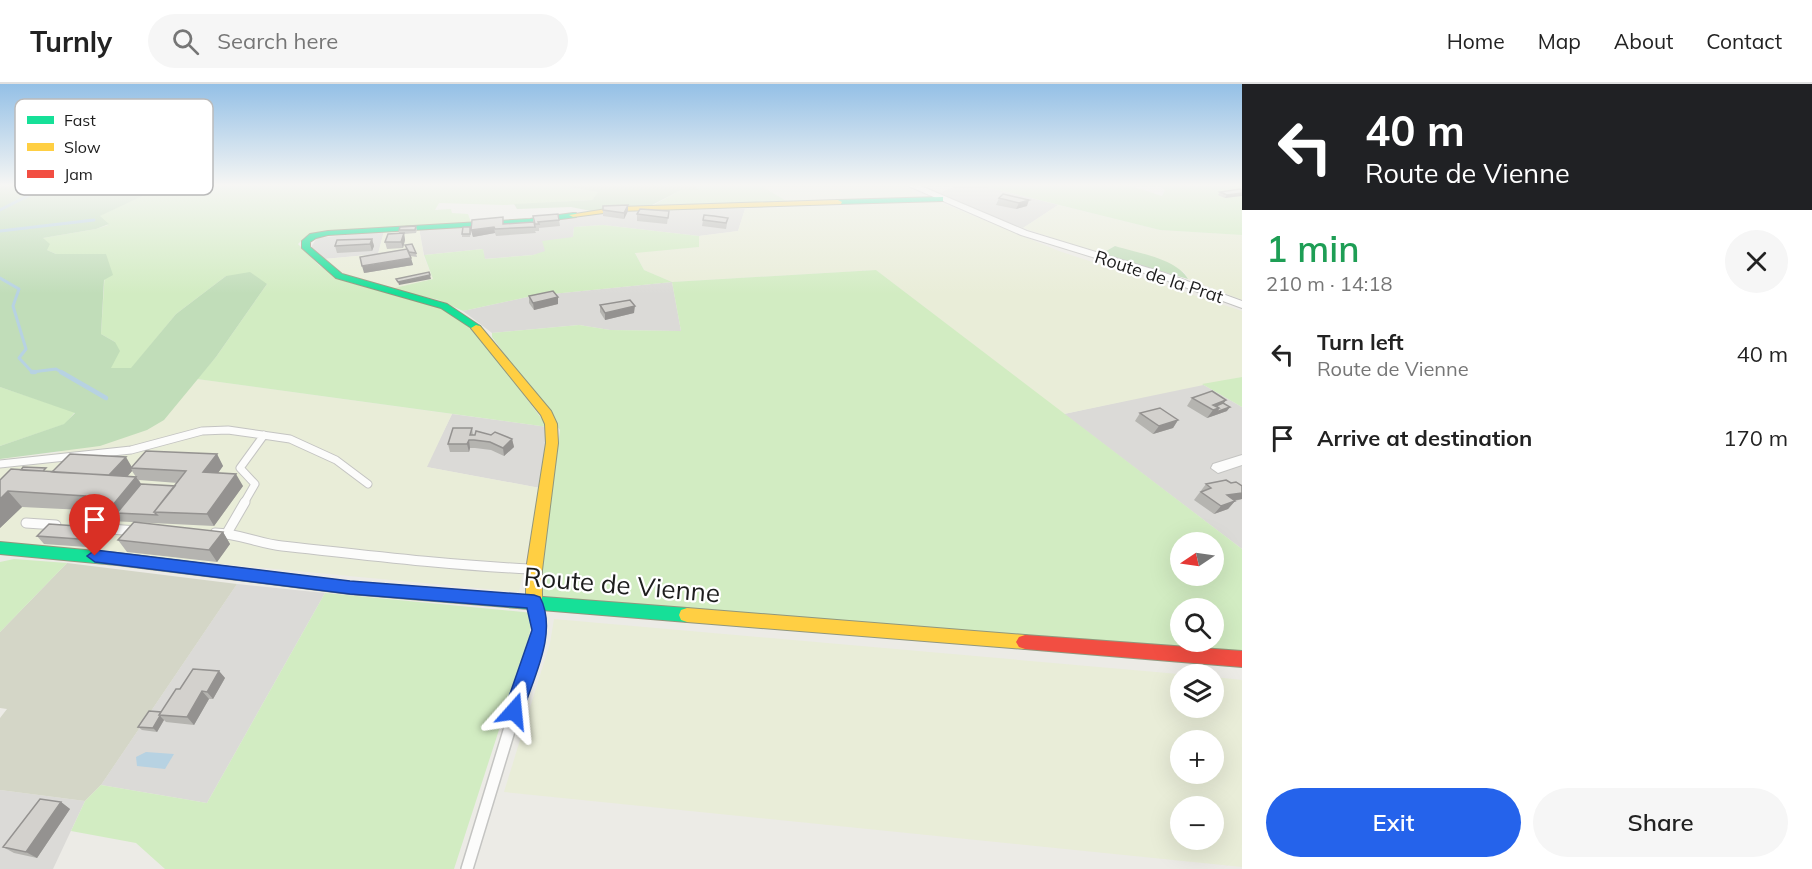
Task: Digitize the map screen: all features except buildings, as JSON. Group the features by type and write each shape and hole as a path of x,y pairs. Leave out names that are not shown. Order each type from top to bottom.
{"street":[{"path":"518,221 328,233 313,236 306,242 306,248 339,276 444,306 475,326 547,414 552,443 534,570 534,602"},
{"name":"Route de la Prat","path":"995,221 1050,242 1161,275 1242,305"},
{"path":"1218,468 1242,460"},
{"name":"Route de Vienne","path":"2,549 117,559 350,588 1242,659"}],"lane":[{"path":"0,464 131,450 213,430 290,439 336,460 368,484"},
{"path":"227,533 255,484 240,468 241,465 264,435"},
{"path":"26,523 146,532"},
{"path":"204,532 227,533 272,545 465,566 534,570"},
{"path":"467,869 540,630 534,602"}],"shaded area":[{"path":"499,221 741,221 738,231 699,236 603,225 574,227 573,237 546,252 484,259 483,249 424,255 419,228"},
{"path":"1004,221 1034,221 1023,228"},
{"path":"384,231 378,254 324,259 311,247 317,238"},
{"path":"672,282 681,331 610,330 579,325 492,333 463,311 532,296"},
{"path":"1202,384 1242,407 1242,549 1224,535 1224,532 1220,532 1064,414"},
{"path":"452,414 548,427 540,488 426,467"},
{"path":"67,563 237,584 101,785 85,801 0,790 0,718 7,709 0,708 0,632"},
{"path":"237,584 325,593 207,803 101,785"},
{"path":"0,790 85,801 53,869 0,869"}],"green space":[{"path":"0,221 105,221 109,224 96,229 43,238 50,244 47,250 56,254 106,254 113,275 104,280 101,334 115,342 120,351 111,368 131,368 176,314 226,276 250,272 267,284 216,357 164,420 147,430 100,446 0,459 0,446 64,424 75,413 0,387"},
{"path":"104,221 470,221 305,237 298,244 320,266 347,282 443,309 476,332 548,427 197,379 216,357 267,284 226,276 176,314 131,369 110,368 115,342 101,334 106,254 56,254 47,250 43,238 108,225"},
{"path":"741,221 985,221 1059,251 1242,311 1242,377 1064,414 876,270 672,282 644,270 635,252 698,247 699,236 738,231"},
{"path":"1034,221 1122,221 1160,230 1242,235 1242,300 1188,279 1184,272 1115,246 1101,254 1023,228"},
{"path":"1122,221 1242,221 1242,235 1160,230"},
{"path":"603,225 699,236 699,247 635,253 644,270 672,282 532,296 463,311 439,300 390,289 433,279 424,255 483,249 485,259 533,255 545,251 542,241 573,237 574,227"},
{"path":"419,228 424,257 433,279 390,289 351,279 324,259 378,254 384,231"},
{"path":"1115,246 1165,261 1175,266 1188,279 1101,254"},
{"path":"876,270 1220,532 1170,532 1170,586 1224,586 1224,535 1242,549 1242,654 1218,652 1224,652 1224,598 1170,598 1170,648 543,596 538,583 560,430 492,337 492,333 579,325 610,330 681,331 672,282"},
{"path":"1242,377 1242,407 1202,384"},
{"path":"197,379 452,414 427,467 540,488 519,592 0,543 0,459 57,453 193,384"},
{"path":"0,387 75,412 65,424 0,446"},
{"path":"14,559 67,563 0,632 0,562"},
{"path":"325,593 533,613 529,637 454,869 165,869 136,843 71,831 85,801 101,785 207,803"},
{"path":"554,619 1170,673 1170,718 1224,718 1224,678 1242,680 1242,867 504,792 550,643"}],"water":[{"path":"146,752 174,754 165,769 137,766 136,757"}],"waterway":[{"path":"0,231 89,221"},
{"path":"0,278 19,289 13,306 26,349 19,358 32,372"},
{"path":"32,372 56,369 63,373"},
{"path":"61,372 106,398"}],"traffic: fast":[{"path":"476,328 444,306 339,276 306,248 306,241 313,236 328,233 533,221"},
{"path":"0,548 117,559 350,588 687,615"}],"traffic: slow":[{"path":"476,328 547,414 551,424 552,443 534,570 534,602"},
{"path":"687,615 1025,642"}],"traffic: jam":[{"path":"1025,642 1242,659"}],"route":[{"path":"95,556 350,588 534,602 540,630 514,711"}]}
